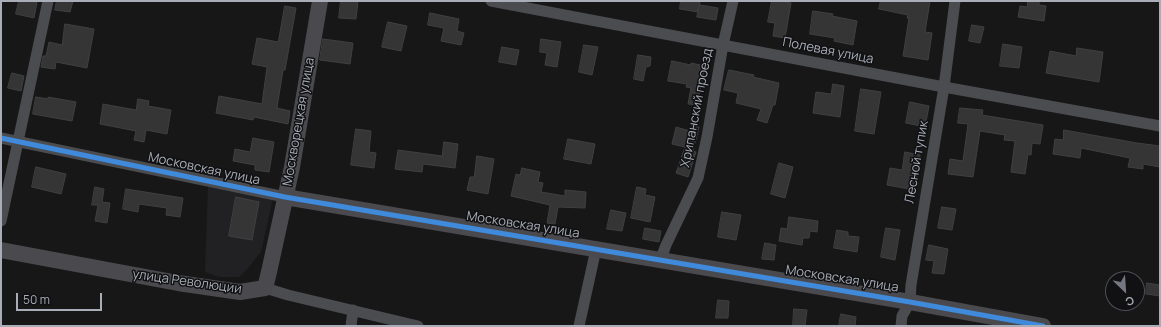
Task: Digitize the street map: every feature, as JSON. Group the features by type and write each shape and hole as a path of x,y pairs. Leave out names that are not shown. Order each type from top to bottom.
{"street":[{"path":"1,220 48,1"},
{"name":"Москворецкая улица","path":"265,288 292,167 320,1"},
{"name":"Полевая улица","path":"491,1 944,87 1160,126"},
{"name":"Хрипанский проезд","path":"660,261 666,245 698,178 733,1"},
{"name":"Лесной тупик","path":"901,326 902,316 910,302 911,285 944,87 955,1"},
{"name":"Московская улица","path":"1,138 285,197 910,302 1043,326"},
{"path":"578,326 596,249"},
{"name":"улица Революции","path":"1,250 178,283 240,292 265,288 288,295 418,326"},
{"path":"351,326 353,310"}],"shaded area":[{"path":"208,185 273,198 261,252 239,277 220,277 205,272"}],"building":[{"path":"19,1 37,2 34,18 16,14"},
{"path":"57,1 73,1 70,12 55,10"},
{"path":"341,1 358,1 356,19 339,18"},
{"path":"681,1 700,2 698,12 680,9"},
{"path":"772,1 791,3 785,38 773,36 775,23 768,22"},
{"path":"881,1 930,1 925,32 932,33 928,60 903,56 909,18 907,18 908,15 879,9"},
{"path":"1028,1 1039,1 1039,5 1046,6 1044,21 1018,17 1020,6 1027,7"},
{"path":"700,5 718,8 716,20 697,17"},
{"path":"285,6 296,8 277,108 290,111 288,124 254,117 253,120 216,113 219,96 262,104 267,67 252,64 257,38 278,42"},
{"path":"813,11 833,14 832,16 857,21 853,45 834,41 835,38 810,34"},
{"path":"430,13 459,19 457,31 464,33 461,45 441,41 444,28 428,25"},
{"path":"388,22 407,26 401,51 382,47"},
{"path":"65,24 94,29 87,68 56,62 55,69 41,67 43,56 46,56 49,42 62,45"},
{"path":"972,25 984,27 980,43 969,41"},
{"path":"323,39 353,43 350,64 320,60"},
{"path":"541,39 561,42 557,67 545,65 547,53 540,52"},
{"path":"1003,44 1022,47 1019,68 1000,66"},
{"path":"584,45 598,47 592,75 579,72"},
{"path":"502,47 519,50 516,65 499,62"},
{"path":"1077,48 1103,52 1099,82 1046,73 1050,51 1076,56"},
{"path":"638,55 651,57 650,66 646,67 643,81 634,79"},
{"path":"672,61 705,66 697,105 688,104 691,88 686,87 687,84 668,81"},
{"path":"729,70 754,75 753,77 779,83 775,105 773,105 767,123 757,120 761,109 736,103 738,93 724,90"},
{"path":"12,73 24,76 21,91 8,88"},
{"path":"833,84 844,86 840,117 813,113 816,92 831,94"},
{"path":"861,89 881,92 874,134 855,131"},
{"path":"36,97 48,99 48,97 76,102 72,121 33,114"},
{"path":"138,99 149,101 148,106 171,110 167,134 146,130 144,142 134,140 136,131 100,124 103,104 136,110"},
{"path":"910,102 929,106 925,127 906,123"},
{"path":"960,108 983,110 982,115 1043,125 1040,144 1032,143 1031,155 1028,154 1025,174 1011,172 1015,141 1004,140 1005,135 980,131 973,177 948,174 950,159 963,161 968,124 958,123"},
{"path":"692,125 699,127 693,151 696,152 688,177 676,173 685,147 672,144 676,127 690,131"},
{"path":"356,129 371,131 369,152 376,153 374,168 351,165"},
{"path":"1064,130 1160,146 1160,167 1143,164 1143,169 1128,167 1130,158 1081,148 1080,158 1053,154 1055,139 1063,140"},
{"path":"253,138 274,142 269,172 255,170 255,165 233,161 235,149 250,152"},
{"path":"568,139 595,144 591,164 564,159"},
{"path":"444,142 458,144 455,168 423,164 422,172 395,169 398,150 442,156"},
{"path":"905,152 920,155 915,190 887,185 890,168 902,170"},
{"path":"477,156 494,159 488,194 467,190 470,177 474,177"},
{"path":"779,163 793,167 785,198 771,194"},
{"path":"36,167 66,174 61,194 32,187"},
{"path":"522,168 540,172 538,182 543,183 541,192 565,196 565,190 586,192 585,208 558,207 555,224 547,223 550,205 511,196 516,174 520,175"},
{"path":"95,187 104,189 102,202 110,203 107,223 95,221 98,205 92,205"},
{"path":"637,187 646,189 645,195 655,197 650,222 631,218"},
{"path":"126,189 183,198 180,217 166,215 167,208 139,204 138,212 123,209"},
{"path":"236,197 259,202 252,240 229,236"},
{"path":"942,207 956,209 952,230 938,228"},
{"path":"611,210 626,213 622,231 607,229"},
{"path":"722,212 741,215 736,240 718,237"},
{"path":"789,217 818,221 817,232 810,231 809,238 803,238 802,245 779,241 781,228 787,229"},
{"path":"645,228 661,231 659,242 643,239"},
{"path":"886,228 900,230 895,260 881,257"},
{"path":"837,230 848,232 848,236 859,237 857,252 834,248"},
{"path":"765,243 776,245 774,260 762,259"},
{"path":"929,245 948,249 944,274 932,273 934,261 926,260"},
{"path":"1147,283 1160,285 1160,296 1146,294"},
{"path":"718,300 729,301 728,318 716,318"},
{"path":"794,309 807,310 805,326 793,326"},
{"path":"841,314 856,317 855,326 839,326"}],"cycle path":[{"path":"1,138 285,197 910,302 1043,326"}]}
